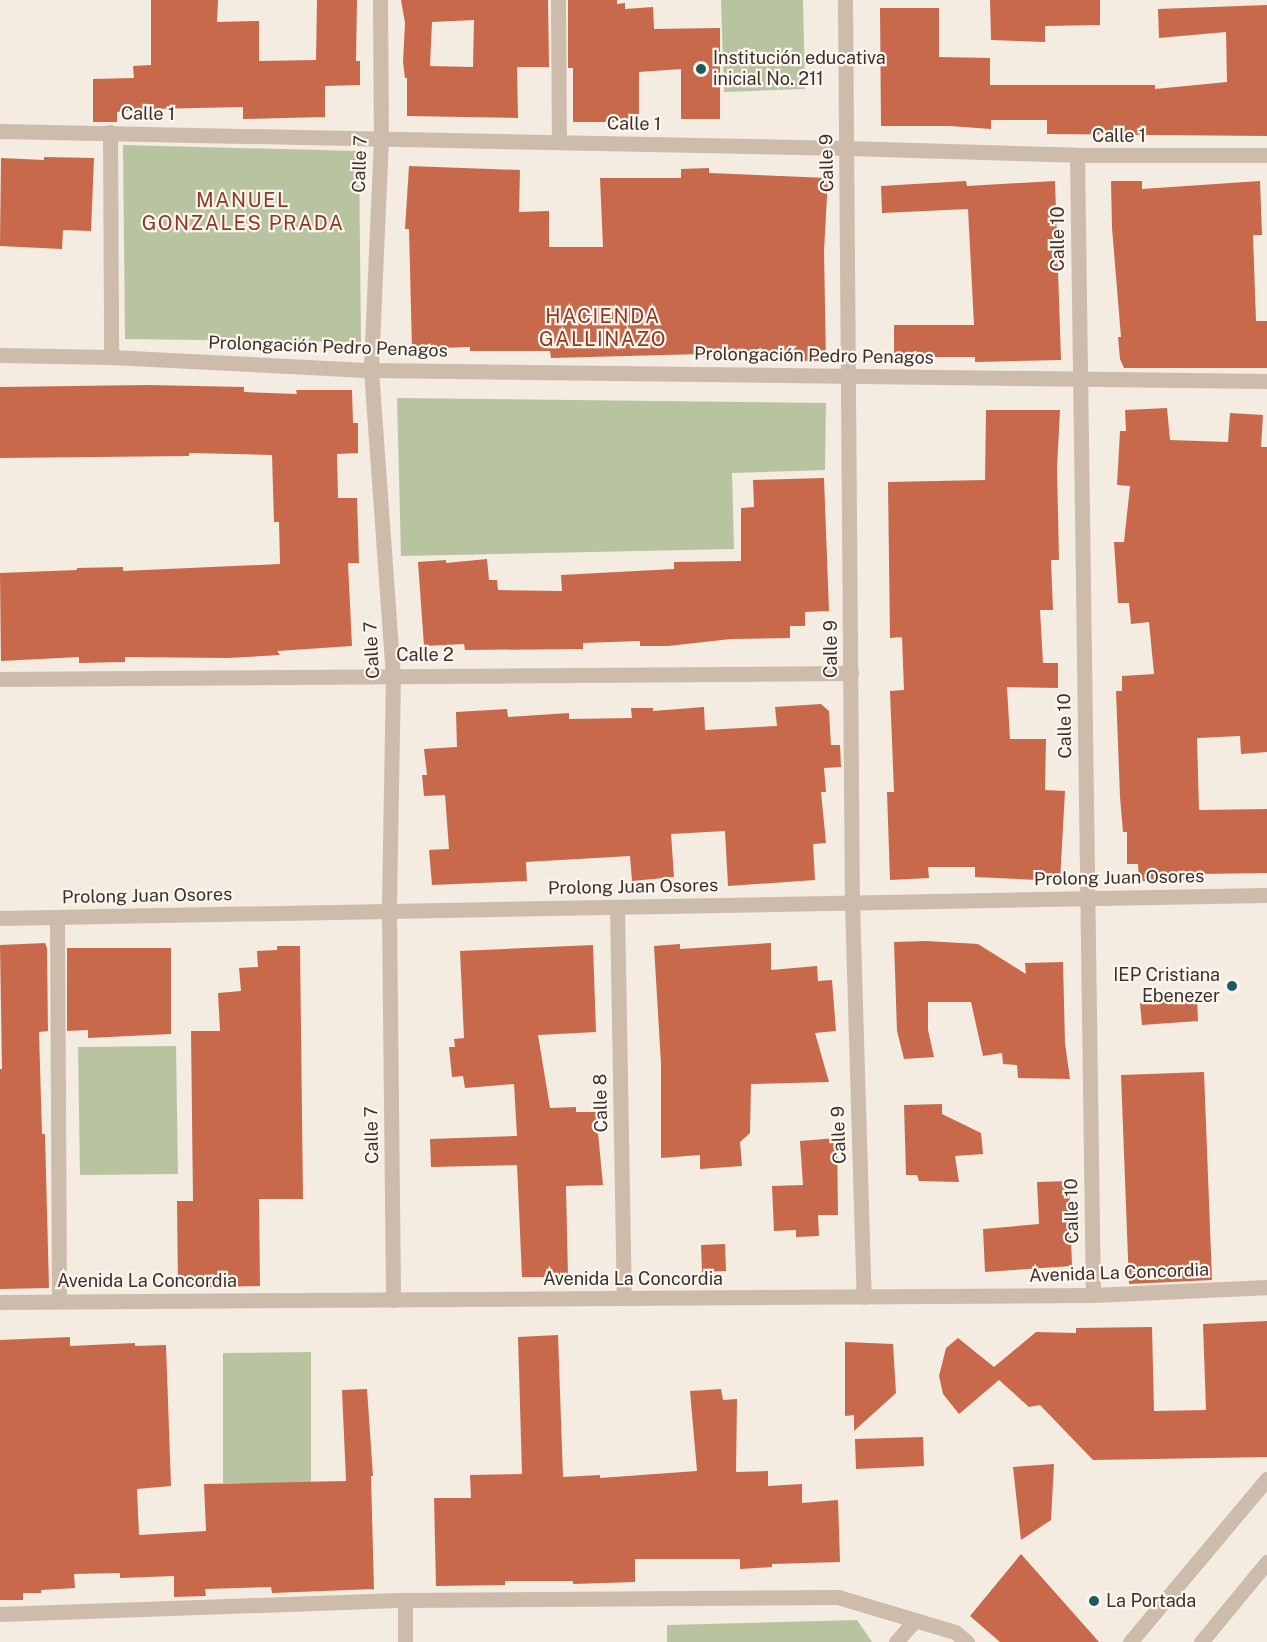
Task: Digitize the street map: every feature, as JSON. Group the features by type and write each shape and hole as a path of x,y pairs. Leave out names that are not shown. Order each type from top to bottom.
{"street":[{"name":"Calle 7","path":"380,0 381,138 371,370 393,674 389,912 393,1299"},
{"path":"558,0 559,142"},
{"name":"Calle 9","path":"845,0 852,903 864,1297"},
{"name":"Calle 1","path":"0,131 846,148 1077,155 1267,155"},
{"path":"110,132 111,357"},
{"name":"Calle 10","path":"1077,155 1093,1295"},
{"name":"Prolongación Pedro Penagos","path":"0,355 111,357 371,370 1267,381"},
{"name":"Calle 2","path":"0,679 393,674 851,673"},
{"name":"Prolong Juan Osores","path":"0,918 1267,895"},
{"name":"Calle 8","path":"617,907 624,1298"},
{"path":"57,917 60,1301"},
{"name":"Avenida La Concordia","path":"0,1302 1093,1295 1267,1287"},
{"path":"1130,1642 1267,1479"},
{"path":"1201,1642 1267,1562"},
{"path":"0,1614 405,1600 838,1597 955,1632 967,1642"},
{"path":"405,1600 405,1642"},
{"path":"896,1642 915,1620"}],"green space":[{"path":"721,0 803,0 805,89 724,92"},
{"path":"123,145 359,151 361,342 125,339"},
{"path":"397,398 826,403 825,470 732,473 734,549 401,556"},
{"path":"176,1046 178,1174 80,1175 78,1047"},
{"path":"311,1352 311,1483 223,1483 223,1353"},
{"path":"857,1620 872,1642 667,1642 667,1625"}],"building":[{"path":"151,0 218,0 217,22 259,21 259,61 316,60 317,0 357,0 356,61 360,61 360,85 325,86 325,117 243,119 243,107 149,109 117,112 117,122 93,122 93,79 134,78 133,66 151,65"},
{"path":"401,0 548,0 549,67 517,67 518,118 407,116 407,78 405,78 403,62 405,23","holes":["474,20 473,67 430,66 432,22"]},
{"path":"568,0 617,0 617,4 625,3 625,9 653,7 654,29 720,28 720,119 681,119 681,69 639,72 639,122 573,122 573,68 568,68"},
{"path":"990,0 1100,0 1100,25 1045,26 1045,42 991,40"},
{"path":"1267,5 1267,136 1047,134 1047,120 991,120 991,129 950,126 881,126 880,8 939,8 939,57 990,58 990,85 1155,85 1155,89 1227,82 1226,32 1159,38 1158,9"},
{"path":"44,157 94,158 91,231 63,230 62,249 0,246 1,158 44,160"},
{"path":"409,166 520,170 519,212 549,211 549,247 603,247 600,178 681,178 681,169 709,168 709,173 828,178 824,251 826,361 743,360 743,355 702,357 702,354 551,358 550,351 470,351 470,347 412,349 409,229 405,229"},
{"path":"966,181 967,186 1055,181 1061,360 975,362 975,357 894,357 894,325 974,325 968,209 882,213 881,186"},
{"path":"1111,181 1142,181 1142,189 1260,181 1262,235 1253,235 1256,321 1267,321 1267,368 1124,368 1120,359 1118,337 1121,337 1112,228"},
{"path":"148,385 244,387 244,392 297,394 296,390 352,390 353,423 358,423 358,453 337,454 338,498 357,498 359,563 348,563 352,646 277,651 280,655 228,658 125,657 125,662 79,663 79,657 1,661 0,573 77,570 77,568 123,567 123,571 280,564 279,522 274,522 272,455 189,453 189,456 0,458 0,387"},
{"path":"1167,408 1170,440 1228,442 1230,413 1263,415 1261,447 1267,447 1267,752 1241,754 1240,736 1197,738 1199,810 1267,809 1267,873 1200,874 1200,880 1139,881 1138,864 1127,864 1127,832 1123,832 1120,797 1116,691 1122,691 1122,676 1154,674 1149,622 1131,624 1129,603 1118,603 1114,542 1124,542 1130,486 1117,485 1120,431 1126,431 1125,410"},
{"path":"986,410 1060,410 1057,468 1059,560 1051,560 1053,610 1040,610 1043,663 1058,663 1058,688 1007,687 1010,739 1046,739 1045,790 1065,791 1060,881 975,877 975,867 928,867 929,878 890,880 887,792 894,792 890,691 904,690 902,637 890,638 888,482 985,480"},
{"path":"824,478 829,611 805,612 805,626 790,626 790,638 731,639 668,646 640,646 640,641 583,643 583,649 465,650 464,644 424,646 418,562 446,560 446,563 487,559 489,580 497,580 498,590 562,591 561,575 674,569 674,562 741,561 741,508 754,507 753,480"},
{"path":"821,704 829,711 831,745 840,745 841,767 824,768 826,792 821,792 826,843 813,844 815,880 728,886 725,831 671,834 674,877 632,881 630,856 526,862 527,881 432,885 429,850 449,849 445,795 424,796 422,775 427,775 424,749 457,747 456,712 507,709 508,717 569,713 569,719 632,718 631,708 653,708 653,711 704,707 705,730 777,726 775,707"},
{"path":"894,942 978,944 1026,974 1025,963 1063,962 1065,1043 1070,1079 1018,1078 1017,1065 1003,1064 1002,1053 983,1056 971,1002 928,1002 928,1030 934,1057 904,1059 897,1031"},
{"path":"45,943 47,948 48,1031 39,1032 42,1134 45,1134 49,1288 0,1289 0,1069 2,1069 0,945"},
{"path":"771,943 771,970 817,966 818,981 832,980 836,1031 815,1033 829,1082 751,1084 750,1133 740,1142 742,1166 700,1169 700,1155 661,1158 661,1064 654,946 680,944 680,949"},
{"path":"593,945 596,1032 538,1035 550,1108 576,1107 576,1112 596,1112 603,1185 566,1186 568,1277 522,1277 517,1165 431,1167 430,1139 517,1136 514,1084 465,1088 463,1076 452,1077 449,1047 455,1047 454,1039 464,1038 460,951"},
{"path":"277,946 300,946 303,1199 259,1199 260,1286 178,1288 177,1201 193,1201 191,1031 220,1031 218,993 241,991 239,968 258,967 257,951 277,950"},
{"path":"67,948 171,948 171,1034 88,1038 88,1030 67,1031"},
{"path":"1197,999 1198,1021 1142,1025 1140,1003"},
{"path":"1204,1072 1212,1280 1129,1284 1121,1075"},
{"path":"942,1104 942,1114 981,1133 983,1154 955,1156 959,1182 919,1181 917,1175 906,1175 904,1105"},
{"path":"837,1138 838,1215 818,1215 819,1236 796,1237 796,1230 774,1231 772,1186 803,1185 800,1141"},
{"path":"1069,1181 1072,1266 985,1272 983,1229 1039,1224 1037,1182"},
{"path":"725,1244 726,1271 702,1272 701,1245"},
{"path":"1267,1321 1267,1457 1093,1460 1040,1405 1029,1407 999,1380 959,1414 943,1394 939,1376 946,1348 958,1338 994,1367 1036,1332 1076,1333 1076,1328 1152,1327 1154,1411 1206,1410 1203,1324"},
{"path":"558,1335 563,1477 600,1475 600,1478 697,1471 690,1391 721,1389 723,1400 737,1399 736,1472 768,1471 768,1486 802,1484 802,1503 838,1500 840,1562 772,1564 772,1567 740,1569 740,1559 635,1559 635,1582 573,1584 573,1581 505,1581 505,1585 436,1586 434,1498 471,1498 470,1475 522,1474 518,1337"},
{"path":"70,1337 70,1346 135,1343 135,1346 166,1345 171,1486 137,1489 139,1535 206,1531 204,1484 346,1481 342,1390 367,1389 373,1476 371,1476 374,1589 272,1593 271,1587 205,1589 206,1596 174,1597 174,1576 120,1578 120,1573 74,1574 75,1588 23,1593 23,1600 0,1600 0,1340"},
{"path":"845,1342 893,1344 896,1393 854,1431 854,1415 845,1416"},
{"path":"923,1437 924,1466 856,1469 855,1439"},
{"path":"1054,1464 1051,1520 1021,1540 1013,1467"},
{"path":"1021,1554 1099,1642 1000,1642 970,1616"}],"place":[{"name":"Institución educativa inicial No. 211","path":"701,69"},
{"name":"IEP Cristiana Ebenezer","path":"1232,986"},
{"name":"La Portada","path":"1094,1601"}],"district":[{"name":"MANUEL GONZALES PRADA","path":"243,212"},
{"name":"HACIENDA GALLINAZO","path":"603,328"}]}
